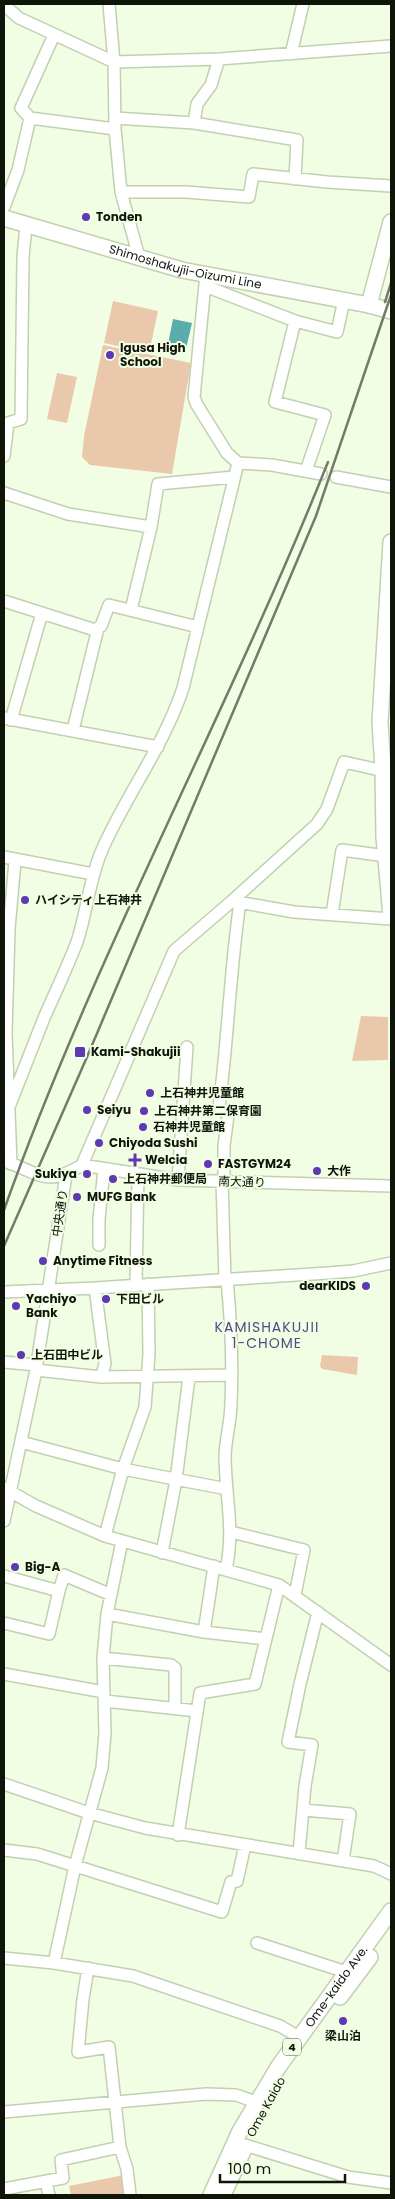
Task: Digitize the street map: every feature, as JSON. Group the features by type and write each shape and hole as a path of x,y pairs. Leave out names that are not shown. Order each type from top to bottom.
{"main road":[{"name":"Shimoshakujii-Oizumi Line","path":"4,218 206,280 344,300 391,311"},
{"path":"369,305 391,222"},
{"path":"391,542 383,769 388,829 391,917"},
{"name":"Ome-kaido Ave.","path":"211,2195 240,2131 256,2102 299,2037 391,1911"},
{"name":"Ome Kaido","path":"223,2195 268,2099 293,2061 391,1928"}],"street":[{"path":"109,4 114,62 114,123 121,192 139,258"},
{"path":"291,54 303,4"},
{"path":"4,5 19,18 114,62 219,59 391,46"},
{"path":"54,35 21,108 30,118 114,123 194,124 297,140 295,179"},
{"path":"194,124 197,104 211,85 219,59"},
{"path":"4,207 18,170 30,118"},
{"path":"121,192 186,192 248,197 253,174 391,186"},
{"path":"4,456 6,422 21,419 23,257 26,225"},
{"path":"321,474 272,465 238,463 227,453 218,439 194,397 206,280 295,321 337,332 344,300"},
{"path":"295,321 275,402 325,415 306,471"},
{"path":"9,1107 36,1036 77,941 93,874 120,812 158,747 184,688 238,463"},
{"path":"336,477 391,487"},
{"path":"131,610 151,527 158,484 234,478"},
{"path":"4,492 68,514 151,527"},
{"path":"4,601 95,630 98,628"},
{"path":"73,730 98,628 101,626 108,605 198,627"},
{"path":"42,613 6,720 73,730 124,742 158,747"},
{"path":"66,1175 82,1165 174,952 236,901 317,824 327,809 344,762 383,769"},
{"path":"332,914 342,850 388,866"},
{"path":"7,1162 9,1107 5,1033 9,930 9,859 93,874"},
{"path":"236,901 276,910 391,917"},
{"path":"226,1569 231,1550 226,1456 231,1404 232,1339 226,1280 223,1181 224,1146 228,1115 219,1107 227,1039 236,901"},
{"path":"178,1180 187,1047"},
{"name":"中央通り","path":"4,1522 7,1489 21,1442 36,1367 66,1175 57,1178 45,1177 7,1162"},
{"name":"南大通り","path":"82,1165 178,1180 391,1186"},
{"path":"99,1245 99,1218 104,1169"},
{"path":"104,1536 123,1469 145,1407 149,1354 142,1285 138,1174"},
{"path":"4,1292 49,1291 353,1271 391,1263"},
{"path":"95,1288 105,1364 101,1377"},
{"path":"4,1362 101,1377 147,1378 232,1375"},
{"path":"162,1553 176,1480 189,1376"},
{"path":"21,1442 123,1469 227,1489"},
{"path":"7,1489 36,1506 104,1536 279,1585 391,1665"},
{"path":"231,1532 304,1550 295,1595"},
{"path":"54,1963 75,1866 102,1768 105,1696 103,1658 110,1594 122,1541"},
{"path":"204,1632 214,1566"},
{"path":"4,1623 49,1634 64,1575 110,1594"},
{"path":"4,1576 59,1591"},
{"path":"178,1835 200,1694 255,1684 279,1585"},
{"path":"299,1852 305,1786 312,1745 288,1742 318,1612"},
{"path":"107,1614 204,1632 266,1638"},
{"path":"103,1658 171,1665 175,1668 176,1708"},
{"path":"4,1674 105,1696 198,1711"},
{"path":"4,1784 89,1814 178,1835 245,1846 299,1852 374,1866 391,1874"},
{"path":"303,1810 350,1814 343,1861"},
{"path":"4,1850 36,1854 222,1912 231,1882 237,1881 245,1846"},
{"path":"257,1943 346,1972"},
{"path":"4,1958 54,1963 133,1976 280,2026 299,2037"},
{"path":"88,1968 78,2052 109,2047 120,2147 127,2169 130,2195"},
{"path":"4,2112 206,2094 236,2095 256,2102"},
{"path":"245,2145 348,2176 391,2182"},
{"path":"4,2189 63,2178 61,2160 120,2147"},
{"path":"46,2182 49,2195"}],"shaded area":[{"path":"113,301 158,311 149,353 104,343"},
{"path":"103,345 191,363 172,474 90,465 82,457 84,436"},
{"path":"57,373 77,377 67,423 47,419"},
{"path":"361,1016 388,1017 388,1060 352,1061"},
{"path":"322,1355 358,1357 357,1375 322,1369 320,1366"},
{"path":"124,2175 127,2195 71,2195 69,2186"}],"water":[{"path":"173,319 192,323 185,353 167,349"}],"railway":[{"path":"385,302 391,283"},
{"path":"4,1246 87,1057 316,516 391,295"},
{"path":"4,1210 40,1115 79,1021 248,650 328,462"}],"place":[{"name":"Tonden","path":"86,217"},
{"name":"Igusa High School","path":"110,355"},
{"name":"ハイシティ上石神井","path":"25,900"},
{"name":"Kami-Shakujii","path":"80,1052"},
{"name":"上石神井児童館","path":"150,1093"},
{"name":"Seiyu","path":"87,1110"},
{"name":"上石神井第二保育園","path":"144,1111"},
{"name":"石神井児童館","path":"143,1127"},
{"name":"Chiyoda Sushi","path":"99,1143"},
{"name":"Welcia","path":"135,1160"},
{"name":"FASTGYM24","path":"208,1164"},
{"name":"大作","path":"317,1171"},
{"name":"Sukiya","path":"87,1174"},
{"name":"上石神井郵便局","path":"113,1179"},
{"name":"MUFG Bank","path":"77,1197"},
{"name":"Anytime Fitness","path":"43,1261"},
{"name":"dearKIDS","path":"366,1286"},
{"name":"下田ビル","path":"106,1299"},
{"name":"Yachiyo Bank","path":"16,1306"},
{"name":"上石田中ビル","path":"21,1355"},
{"name":"Big-A","path":"15,1567"},
{"name":"梁山泊","path":"343,2021"}],"district":[{"name":"KAMISHAKUJII 1-CHOME","path":"267,1335"}]}
